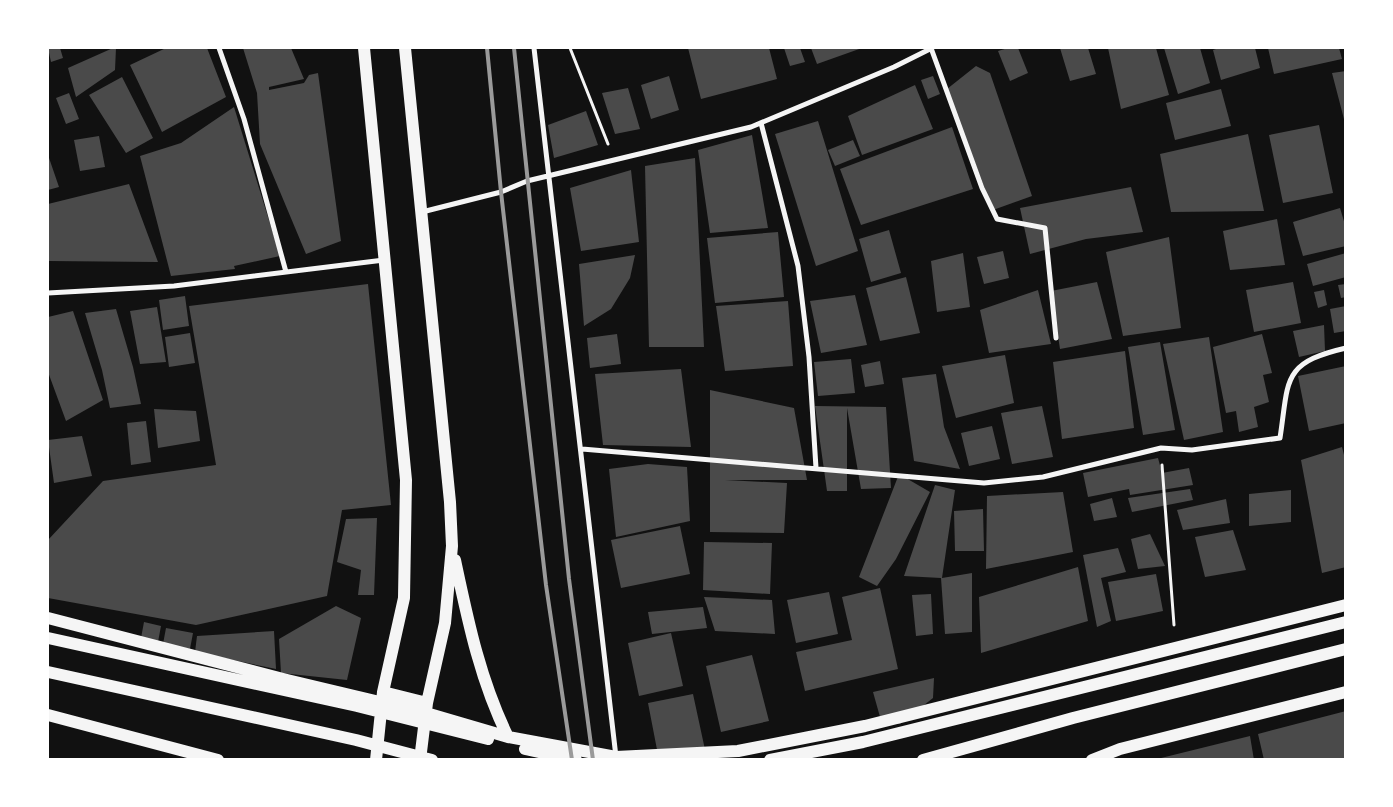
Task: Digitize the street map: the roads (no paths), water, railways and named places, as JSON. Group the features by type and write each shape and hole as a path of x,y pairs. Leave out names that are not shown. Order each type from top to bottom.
{"main road":[{"path":"364,48 406,480 404,598 383,698 376,760"},
{"path":"405,48 450,502 452,546 445,624 426,708 420,760"},
{"path":"452,546 471,637 490,701 508,737"},
{"path":"48,618 426,708 508,737 616,757 738,751 800,740 865,726 1175,646 1346,605"},
{"path":"770,760 864,742 1346,622"},
{"path":"48,638 348,704 576,760"},
{"path":"922,760 1346,649"},
{"path":"48,672 356,740 432,760"},
{"path":"1092,760 1120,749 1346,692"},
{"path":"48,715 218,760"}],"street":[{"path":"219,48 244,119 286,272"},
{"path":"534,48 582,449 616,757"},
{"path":"422,212 501,192 527,181 615,161 761,123 894,67 932,48 982,188 997,220 1045,228 1056,338"},
{"path":"761,123 798,266 810,357 816,468"},
{"path":"48,293 174,286 384,260"},
{"path":"582,449 984,483 1043,477 1161,448 1192,450 1280,438 1290,377 1300,364 1327,352 1346,348"}],"railway":[{"path":"487,48 501,192 546,585 572,760"},
{"path":"514,48 569,579 593,760"}]}
